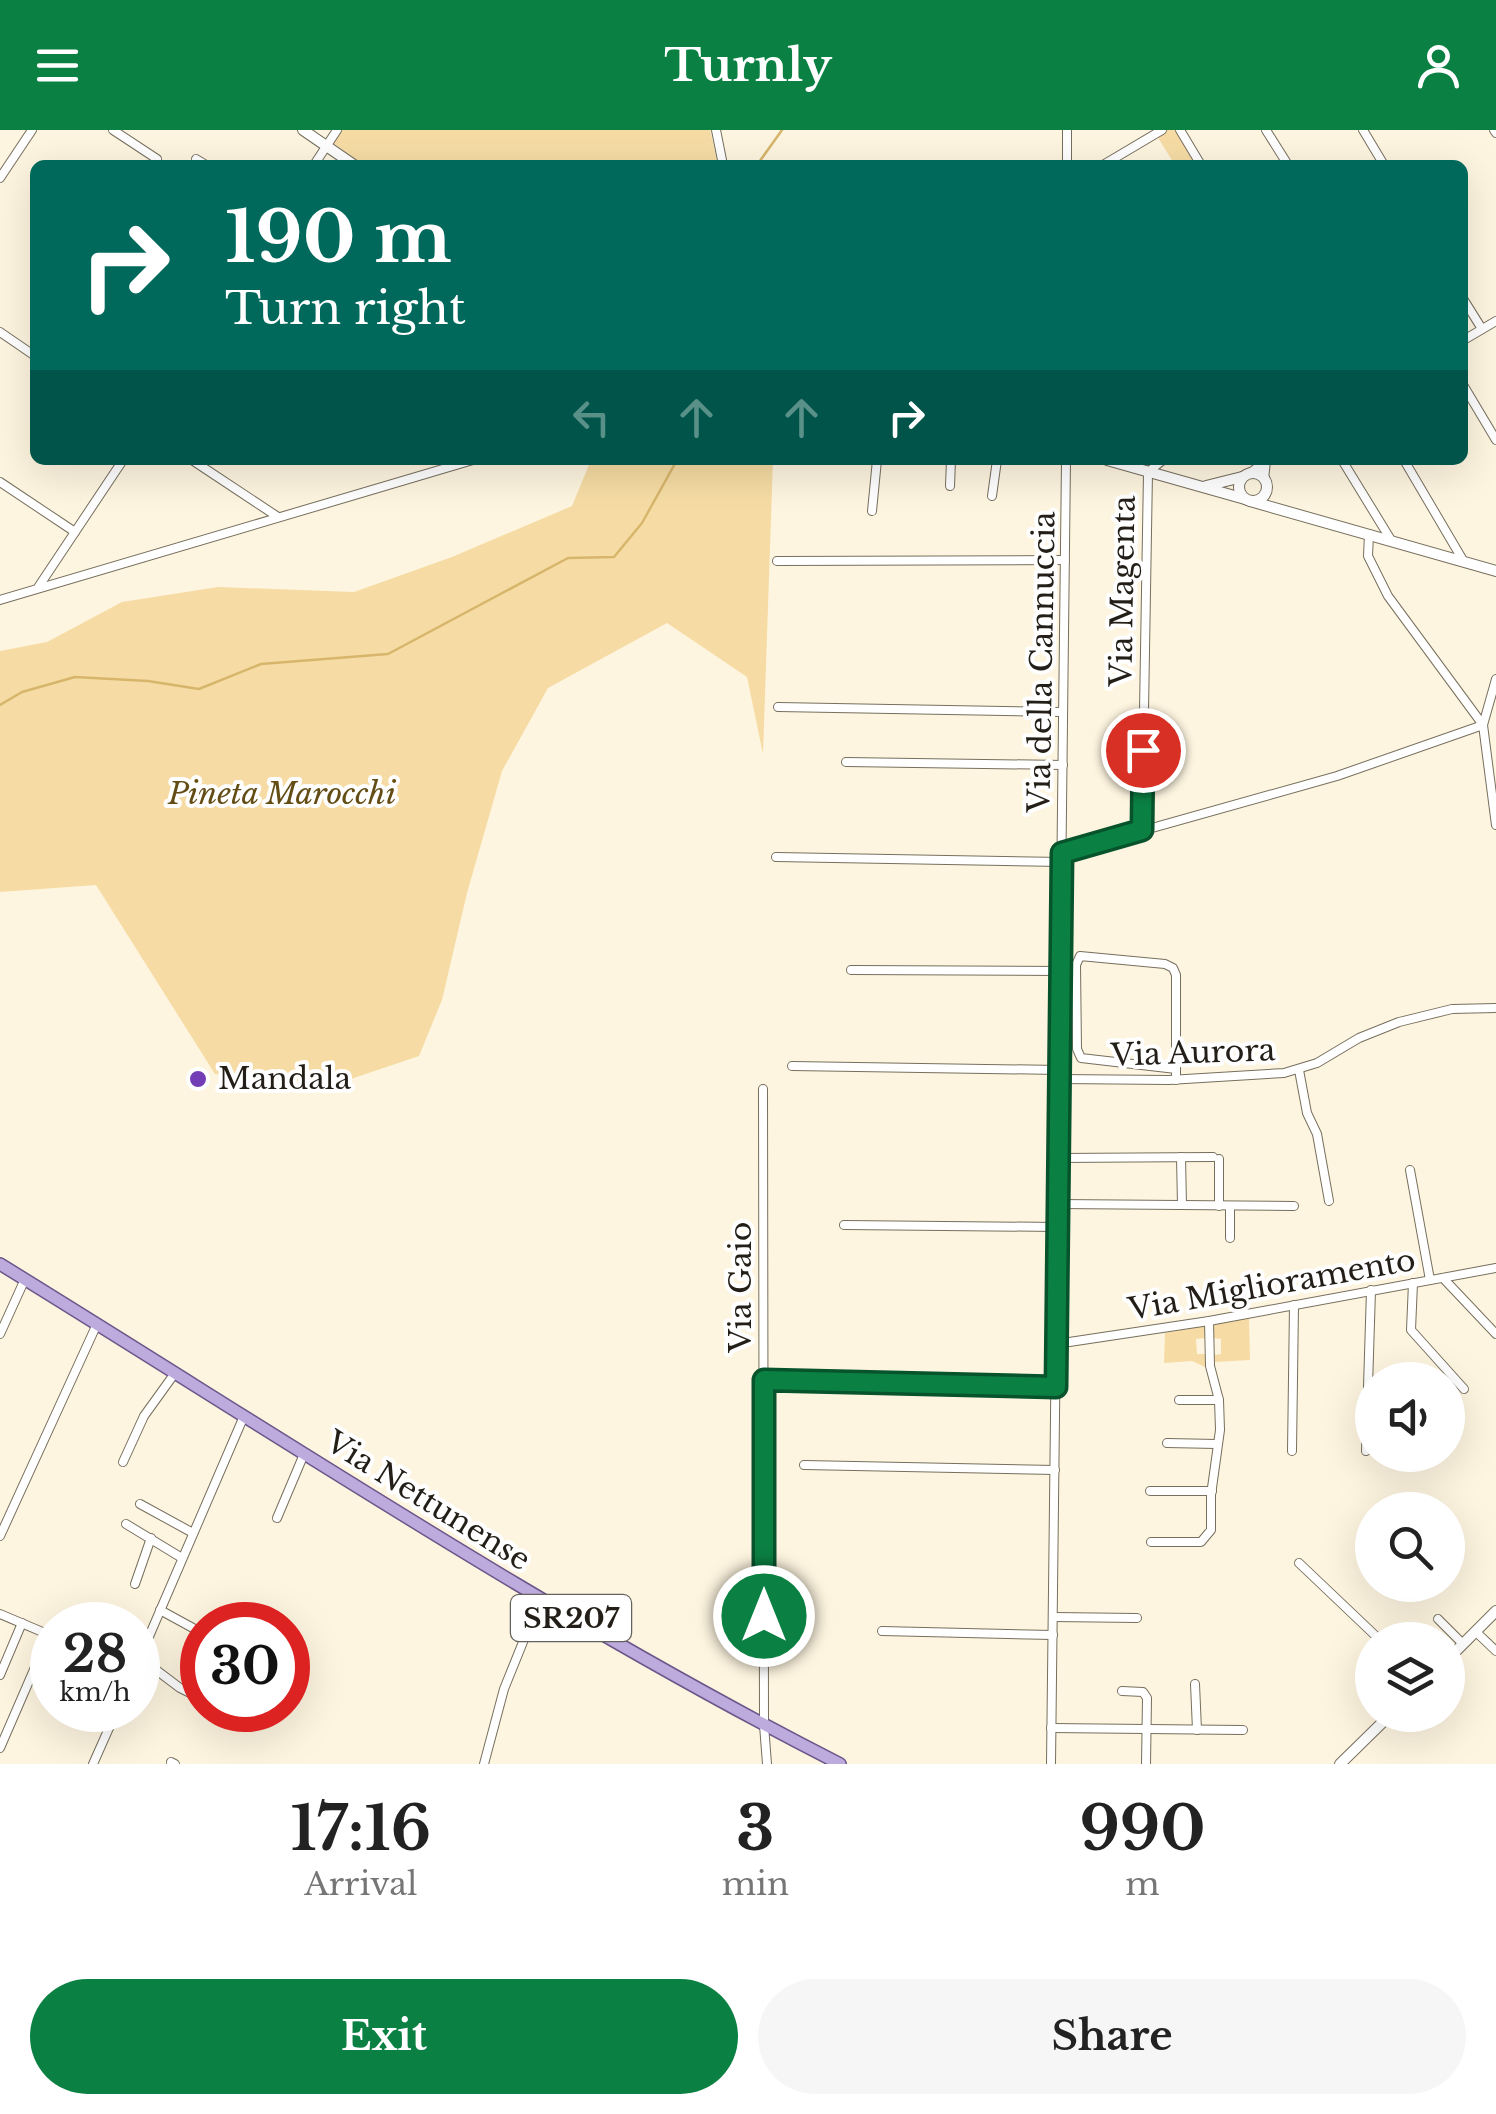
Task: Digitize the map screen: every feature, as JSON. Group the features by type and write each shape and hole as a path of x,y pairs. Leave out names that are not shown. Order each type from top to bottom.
{"main road":[{"name":"Via Nettunense","path":"0,1264 540,1600 840,1764"}],"street":[{"path":"113,130 157,160"},
{"path":"303,130 347,160"},
{"path":"317,160 337,130"},
{"path":"716,130 723,160"},
{"path":"1067,130 1067,160"},
{"path":"1111,160 1162,130"},
{"path":"1180,130 1198,160"},
{"path":"1266,130 1285,160"},
{"path":"1362,130 1381,160"},
{"path":"0,178 30,131"},
{"path":"1468,307 1482,329"},
{"path":"1468,337 1496,321"},
{"path":"0,332 30,353"},
{"path":"1468,394 1496,440"},
{"path":"40,586 119,465"},
{"path":"200,465 278,517"},
{"path":"0,600 456,465"},
{"path":"872,510 876,465"},
{"path":"950,486 952,465"},
{"path":"992,496 996,465"},
{"name":"Via della Cannuccia","path":"1051,1764 1066,465"},
{"path":"1124,465 1496,571"},
{"path":"1148,472 1156,465"},
{"path":"1247,500 1239,487 1260,465"},
{"path":"1247,500 1262,498 1266,465"},
{"path":"1345,465 1391,540"},
{"path":"1407,465 1464,562"},
{"name":"Via Magenta","path":"1142,830 1148,472"},
{"path":"1204,486 1248,474 1266,482 1293,514"},
{"path":"0,482 75,532"},
{"path":"1369,534 1368,556 1388,596 1482,725"},
{"path":"777,561 1065,560"},
{"path":"1496,679 1482,725 1496,825"},
{"path":"778,708 1063,712"},
{"path":"776,857 1062,858 1142,830 1337,776 1482,725"},
{"path":"846,762 1063,765"},
{"path":"1176,1068 1080,1058 1078,958 1164,964 1172,968 1176,975 1176,1068 1176,1080"},
{"path":"850,970 1061,971"},
{"name":"Via Aurora","path":"792,1066 1176,1080 1266,1075 1300,1070 1398,1022 1452,1010 1496,1008"},
{"path":"1300,1070 1330,1201"},
{"name":"Via Gaio","path":"763,1090 767,1764"},
{"path":"1182,1157 1182,1206"},
{"path":"1058,1158 1216,1158 1230,1238"},
{"path":"1410,1170 1430,1280"},
{"path":"1058,1204 1294,1206"},
{"path":"844,1225 1057,1227"},
{"name":"Via Miglioramento","path":"1056,1344 1496,1268"},
{"path":"1443,1278 1496,1334"},
{"path":"0,1334 25,1279"},
{"path":"1413,1283 1412,1332 1439,1362"},
{"path":"1368,1362 1370,1290"},
{"path":"1292,1451 1294,1304"},
{"path":"1152,1542 1198,1543 1206,1540 1212,1528 1212,1491 1220,1430 1219,1400 1210,1370 1209,1320"},
{"path":"0,1536 97,1324"},
{"path":"123,1462 144,1416 175,1373"},
{"path":"764,1380 1056,1387"},
{"path":"1179,1400 1219,1400"},
{"path":"180,1621 160,1610 244,1416"},
{"path":"1167,1443 1217,1444"},
{"path":"277,1518 304,1454"},
{"path":"804,1465 1055,1470"},
{"path":"1150,1491 1212,1491"},
{"path":"140,1504 193,1533"},
{"path":"126,1524 182,1558"},
{"path":"135,1584 150,1538"},
{"path":"1299,1563 1361,1622"},
{"path":"484,1764 504,1686 540,1600"},
{"path":"1465,1641 1496,1611"},
{"path":"0,1614 30,1627"},
{"path":"1053,1617 1138,1618"},
{"path":"1438,1619 1441,1622"},
{"path":"0,1674 22,1623"},
{"path":"882,1631 1053,1635"},
{"path":"1476,1631 1496,1651"},
{"path":"0,1748 30,1682"},
{"path":"1195,1684 1196,1730"},
{"path":"1122,1691 1137,1691 1146,1696 1146,1764"},
{"path":"1051,1728 1243,1730"},
{"path":"93,1764 107,1732"},
{"path":"1340,1764 1373,1732"}],"green space":[{"path":"342,130 710,130 717,160 357,160 333,143"},
{"path":"1175,130 1193,160 1172,160 1157,136"},
{"name":"Pineta Marocchi","path":"589,465 773,465 763,754 747,677 667,623 548,688 502,771 442,1000 419,1056 342,1082 260,1081 215,1074 96,885 0,892 0,651 47,642 122,602 218,587 354,592 452,557 572,506"},
{"path":"1249,1318 1250,1360 1215,1362 1214,1355 1221,1354 1221,1339 1214,1338 1214,1325"},
{"path":"1205,1326 1205,1338 1196,1339 1197,1354 1205,1354 1205,1367 1192,1361 1164,1363 1165,1333"}],"waterway":[{"path":"761,160 782,130"},
{"path":"0,705 22,692 75,677 148,681 199,689 261,664 388,654 568,558 614,557 642,523 674,465"}],"place":[{"name":"Mandala","path":"198,1079"}],"route":[{"path":"764,1616 764,1380 1056,1387 1062,853 1142,830 1143,750"}]}
